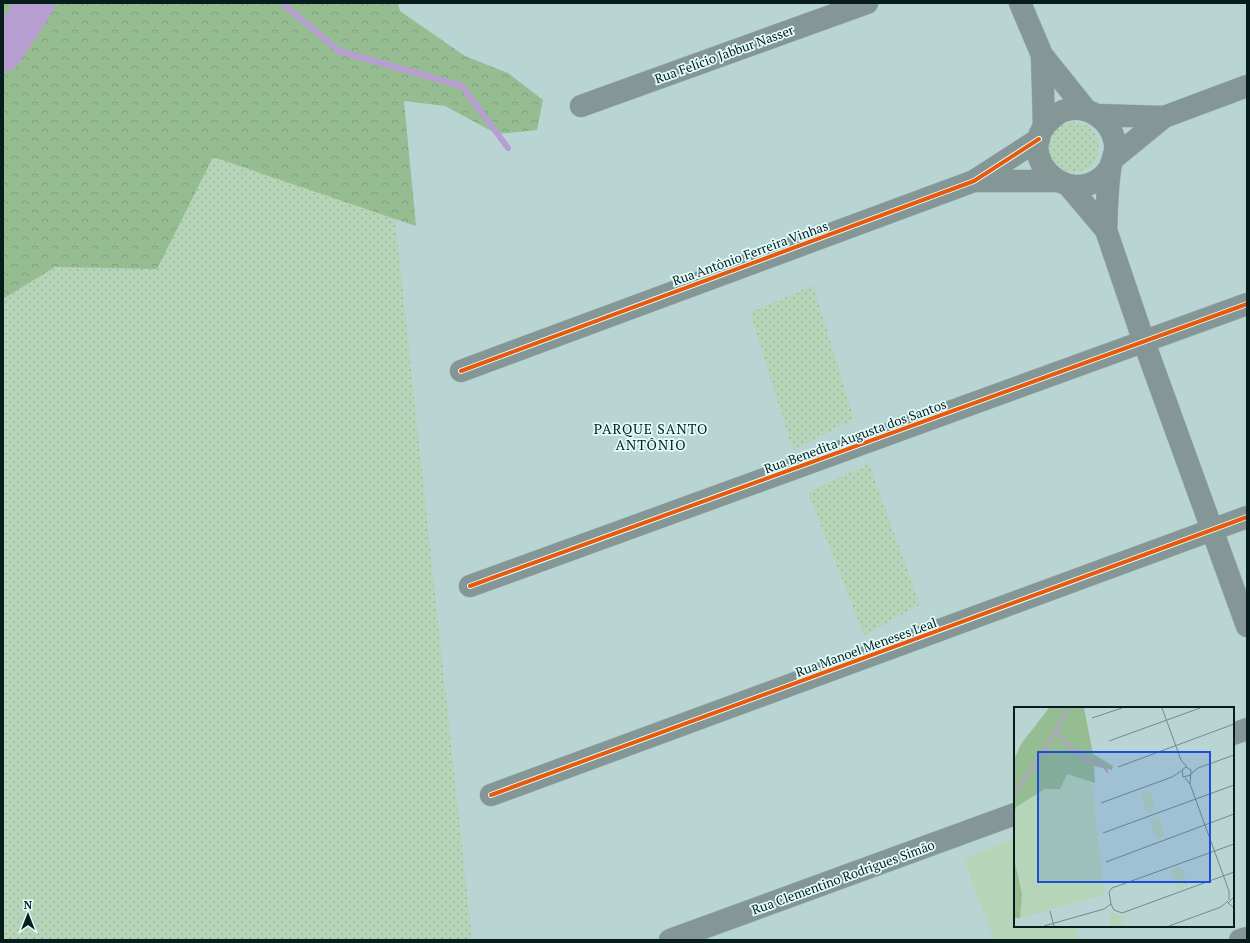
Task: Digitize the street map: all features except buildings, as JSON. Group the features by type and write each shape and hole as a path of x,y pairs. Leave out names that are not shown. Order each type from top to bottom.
{"street":[{"name":"Rua Felício Jabbur Nasser","path":"581,106 867,3"},
{"path":"1020,3 1042,55 1092,112 1106,122 1112,132 1116,144 1112,162 1106,230 1144,342 1247,626"},
{"path":"1042,55 1041,133 1038,151 1041,163 1047,173 1062,183 1106,230"},
{"path":"1062,183 1080,186 1091,183 1102,177 1112,162 1164,117 1247,86"},
{"path":"1041,133 1052,118 1062,112 1074,109 1092,112 1164,117"},
{"name":"Rua Antônio Ferreira Vinhas","path":"461,371 974,181 1041,133"},
{"name":"Rua Antônio Ferreira Vinhas","path":"974,181 1062,183"},
{"name":"Rua Benedita Augusta dos Santos","path":"470,586 1247,304"},
{"name":"Rua Manoel Meneses Leal","path":"491,795 1247,517"},
{"path":"1234,734 1247,729"},
{"name":"Rua Clementino Rodrigues Simão","path":"670,940 1014,814"},
{"path":"1240,940 1247,938"}],"green space":[{"path":"3,3 398,3 400,11 465,56 508,73 543,100 537,130 497,134 445,106 404,101 416,226 213,157 157,269 55,267 3,299"},
{"path":"1069,122 1079,122 1092,129 1099,142 1099,152 1092,165 1079,172 1069,172 1060,168 1053,161 1049,152 1049,142 1053,133 1060,126"},
{"path":"213,157 395,218 472,940 3,940 3,299 55,267 157,269"},
{"path":"813,285 854,419 793,450 750,313"},
{"path":"869,464 920,605 864,635 808,492"},
{"path":"1014,838 1014,927 1075,927 1079,940 994,940 964,859"}],"waterway":[{"path":"3,53 36,3"},
{"path":"282,3 339,51 462,86 508,148"}],"cycle path":[{"path":"461,371 974,181 1039,139"},
{"path":"470,586 1247,304"},
{"path":"491,795 1247,517"}],"district":[{"name":"PARQUE SANTO ANTÔNIO","path":"651,438"}]}
